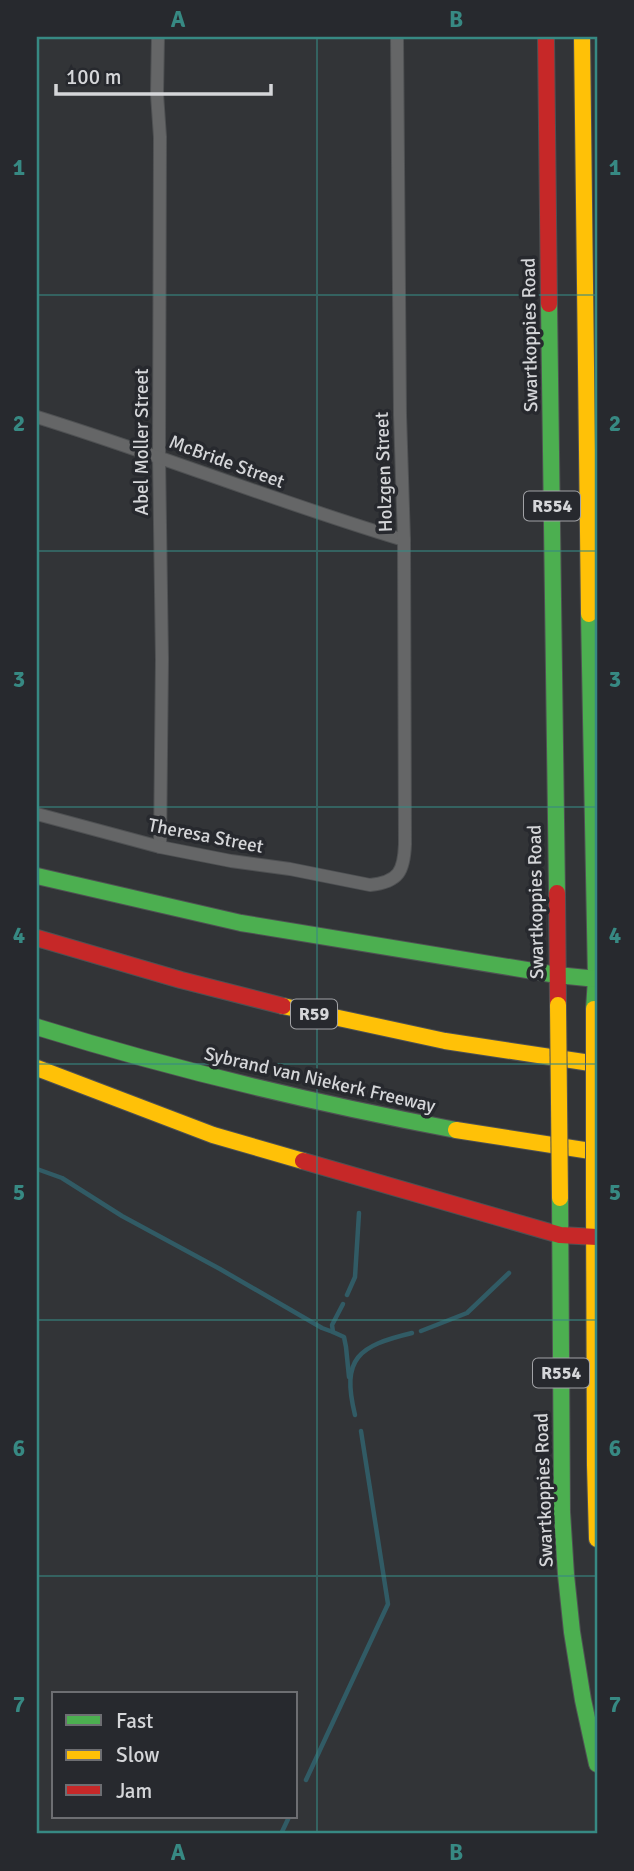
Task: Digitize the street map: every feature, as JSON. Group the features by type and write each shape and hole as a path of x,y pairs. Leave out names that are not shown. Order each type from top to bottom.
{"main road":[{"name":"Swartkoppies Road","path":"546,37 562,1511 572,1632 597,1763"},
{"name":"R554","path":"582,37 590,721 597,979 594,1009 597,1539"},
{"path":"37,876 241,923 557,975 597,979"},
{"name":"R59","path":"37,938 211,989 309,1013 476,1046 597,1064"},
{"name":"Sybrand van Niekerk Freeway","path":"37,1027 210,1076 334,1106 497,1138 597,1152"},
{"path":"37,1068 213,1135 560,1235 596,1237"}],"street":[{"name":"Abel Moller Street","path":"158,37 162,659 160,847"},
{"name":"Holzgen Street","path":"370,886 392,879 401,870 404,862 404,540 400,415 397,37"},
{"name":"McBride Street","path":"37,417 404,540"},
{"name":"Theresa Street","path":"37,814 160,847 290,869 370,886"}],"waterway":[{"path":"37,1169 62,1178 122,1216 333,1332"},
{"path":"347,1295 355,1277 359,1213"},
{"path":"421,1331 467,1313 509,1273"},
{"path":"343,1304 332,1325 333,1332 344,1337 349,1377"},
{"path":"355,1415 350,1380 358,1358 378,1343 412,1333"},
{"path":"306,1780 388,1604 361,1431"},
{"path":"281,1834 289,1818"}],"traffic: fast":[{"path":"549,304 557,893"},
{"path":"589,614 596,979 594,1009"},
{"path":"37,876 241,923 557,975 597,979"},
{"path":"37,1027 245,1084 456,1130"},
{"path":"560,1198 562,1512 566,1575 583,1700 597,1764"}],"traffic: slow":[{"path":"582,37 589,614"},
{"path":"558,1005 560,1198"},
{"path":"283,1006 445,1041 597,1064"},
{"path":"594,1009 594,1197"},
{"path":"37,1068 213,1135 303,1161"},
{"path":"456,1130 597,1152"},
{"path":"594,1197 597,1539"}],"traffic: jam":[{"path":"546,37 549,304"},
{"path":"557,893 558,1005"},
{"path":"37,938 181,980 283,1006"},
{"path":"303,1161 560,1235 597,1237"}]}
